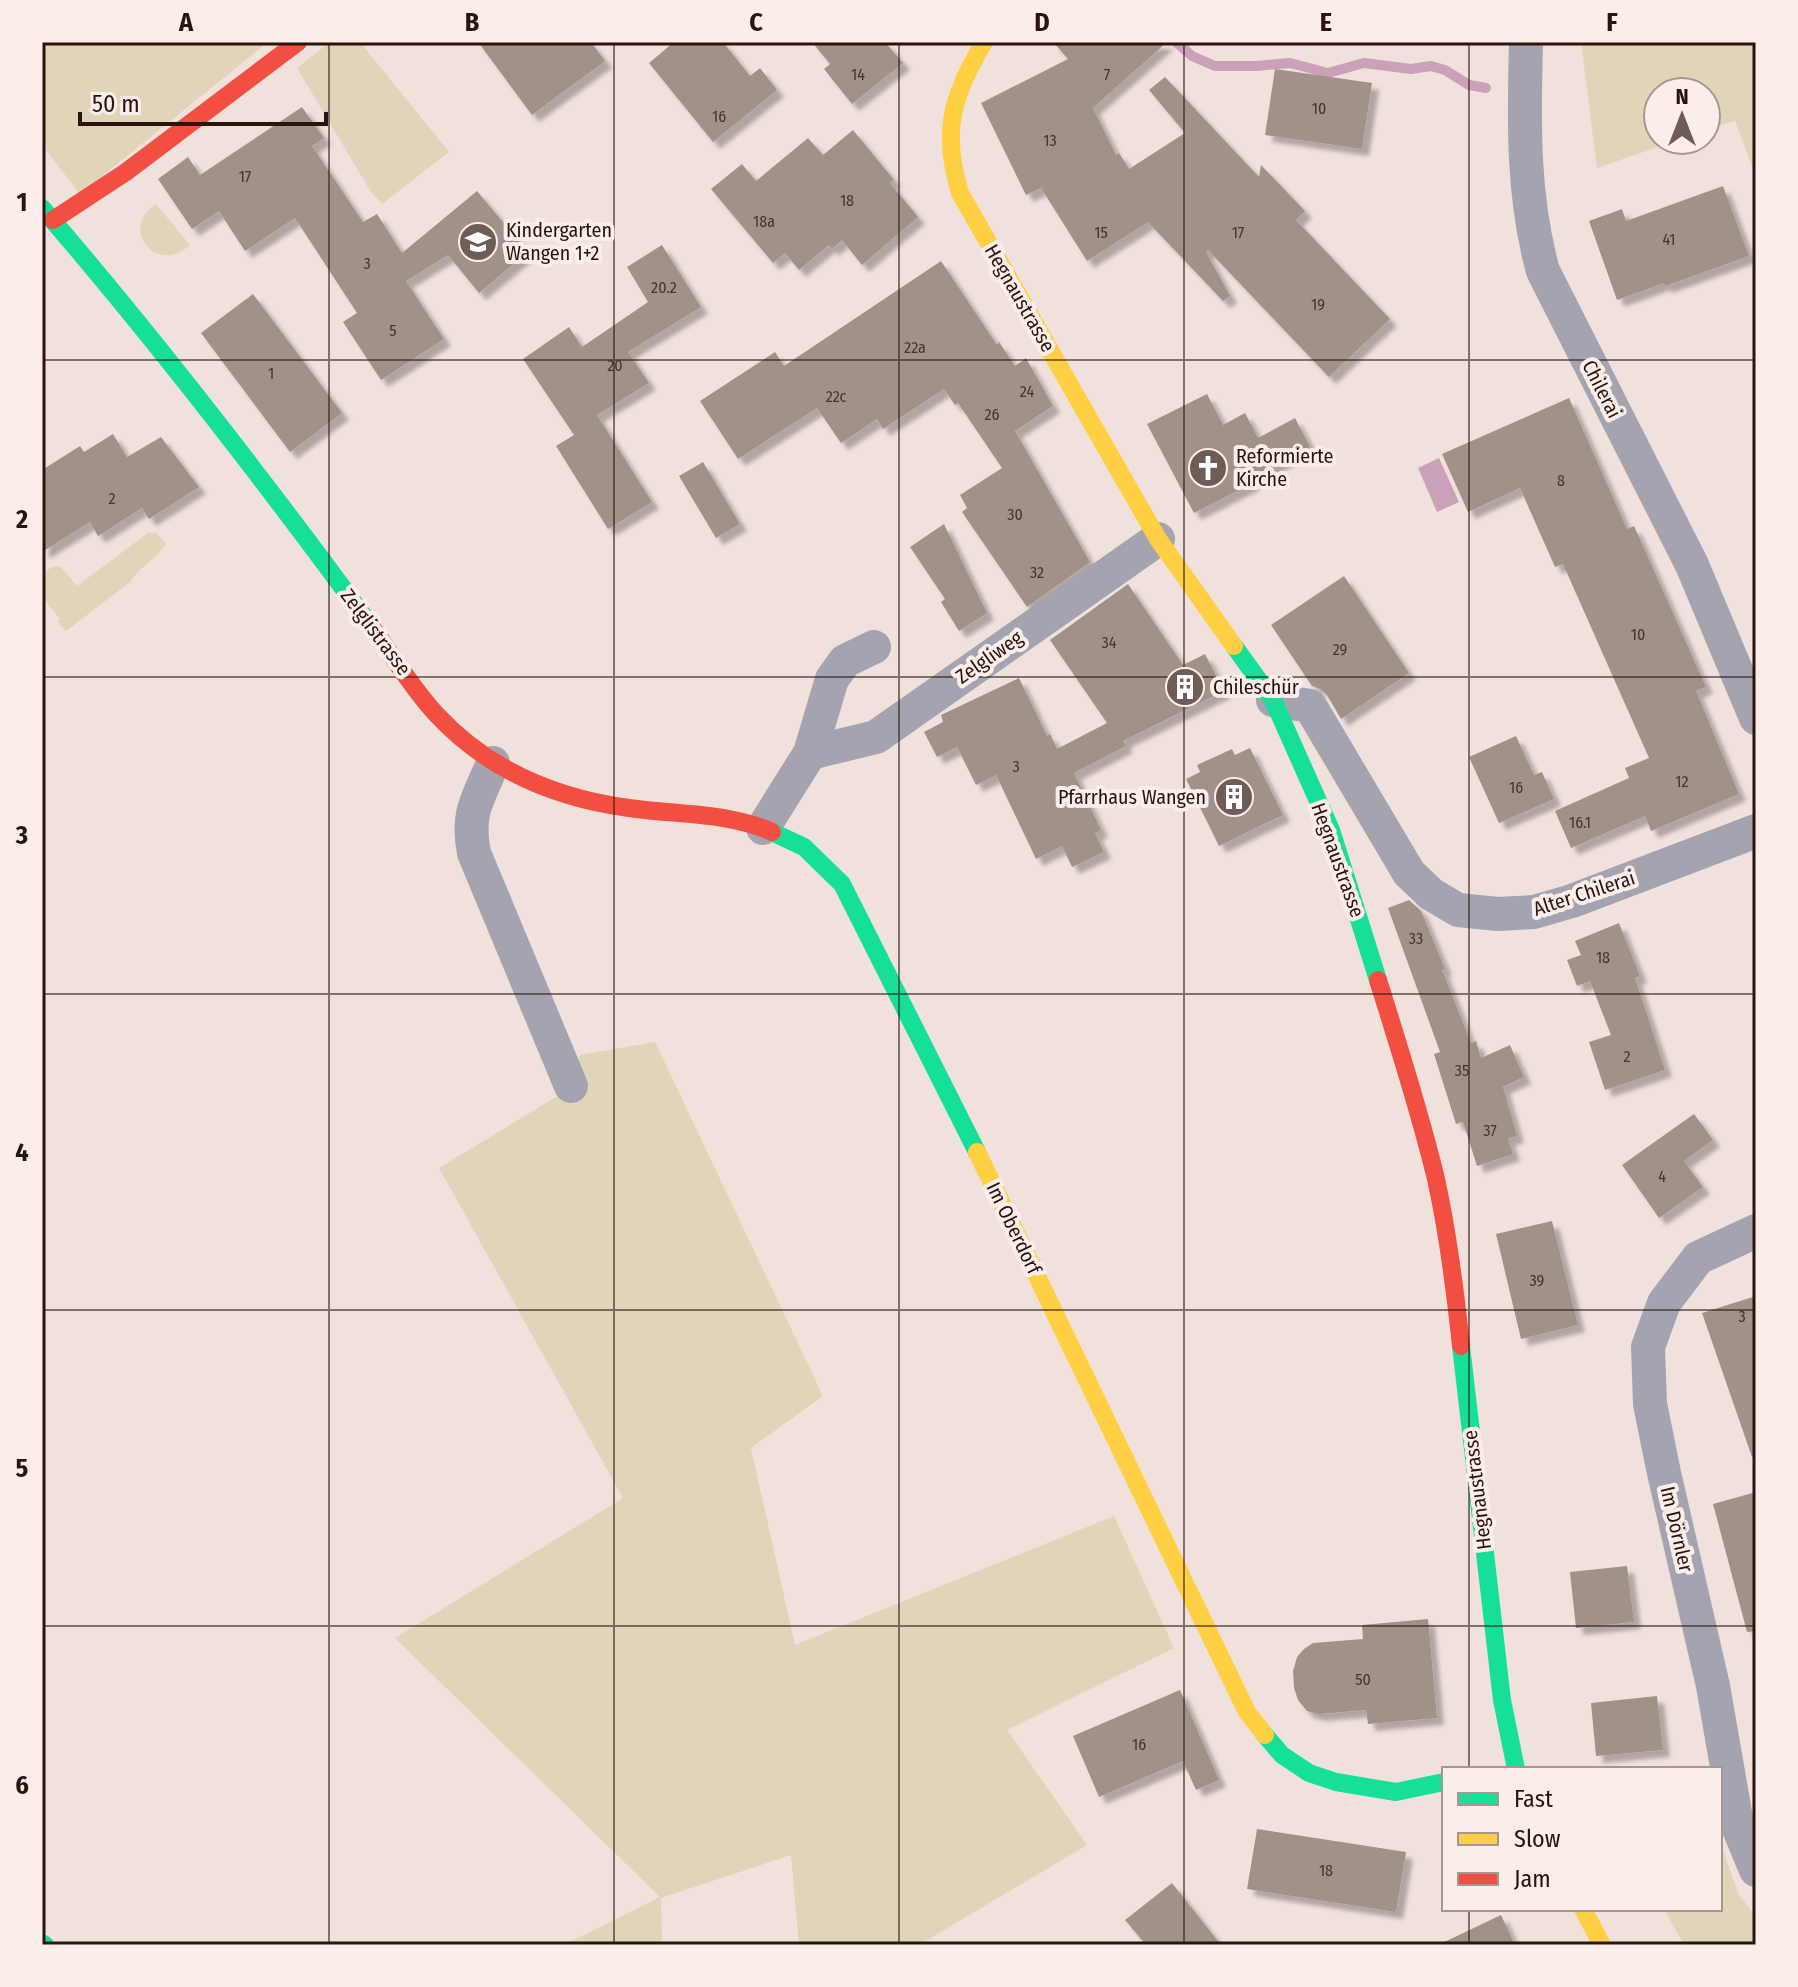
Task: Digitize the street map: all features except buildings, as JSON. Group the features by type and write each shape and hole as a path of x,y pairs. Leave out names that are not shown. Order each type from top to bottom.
{"street":[{"path":"46,218 126,172 298,42"},
{"name":"Hegnaustrasse","path":"984,42 951,108 948,148 953,175 969,211 1158,539 1273,700 1331,830 1403,1058 1435,1177 1454,1285 1510,1767"},
{"name":"Chilerai","path":"1526,42 1525,172 1535,243 1543,271 1692,565 1756,718"},
{"name":"Zelglistrasse","path":"46,218 269,488 436,714 493,763"},
{"name":"Zelgliweg","path":"810,753 876,737 1158,539"},
{"path":"763,828 810,753 832,679 845,661 874,647"},
{"name":"Alter Chilerai","path":"1273,700 1310,706 1409,873 1431,894 1458,910 1498,914 1534,912 1572,901 1756,831"},
{"path":"493,763 472,810 469,830 474,853 571,1086"},
{"name":"Im Oberdorf","path":"493,763 560,795 627,808 739,820 804,847 824,864 842,884 864,925 1247,1712 1282,1755 1309,1773 1336,1782 1396,1792 1442,1782"},
{"name":"Im Dörnler","path":"1756,1231 1698,1258 1664,1303 1648,1347 1650,1404 1664,1473 1713,1686 1737,1824 1756,1870"},
{"path":"1584,1911 1602,1945"}],"shaded area":[{"path":"42,42 268,42 80,194 42,145"},
{"path":"330,42 360,42 449,152 382,204 371,192 297,68"},
{"path":"1581,42 1756,42 1756,177 1735,121 1722,125 1722,76 1642,76 1642,152 1597,168"},
{"path":"156,204 190,245 177,253 165,255 155,252 146,245 142,236 141,225 145,214"},
{"path":"1439,458 1459,502 1437,512 1418,468"},
{"path":"148,533 156,533 166,544 162,550 130,582 66,631 42,596 42,574 60,566 77,586"},
{"path":"655,1042 823,1396 751,1448 795,1645 1114,1516 1174,1648 1007,1730 1087,1845 919,1945 799,1945 791,1855 661,1898 662,1945 564,1945 660,1897 395,1638 623,1498 439,1168 579,1083 574,1071 580,1055"},
{"path":"1722,1848 1739,1895 1756,1917 1756,1945 1684,1945 1665,1911 1722,1911"}],"waterway":[{"path":"1176,42 1192,56 1215,66 1290,63 1328,73 1364,63 1411,69 1431,66 1445,70 1469,85 1486,88"}],"traffic: fast":[{"path":"42,208 211,414 371,626"},
{"path":"1234,646 1273,700 1331,830 1378,980"},
{"path":"772,832 804,847 842,884 977,1152"},
{"path":"1461,1346 1502,1700 1516,1767"},
{"path":"1265,1735 1282,1755 1309,1773 1336,1782 1396,1792 1442,1782"}],"traffic: slow":[{"path":"984,42 964,80 953,114 951,151 960,193 1158,539 1234,646"},
{"path":"977,1152 1247,1712 1265,1735"},
{"path":"1584,1911 1602,1945"}],"traffic: jam":[{"path":"53,220 126,172 298,42"},
{"path":"371,626 436,714 456,734 500,766 549,789 575,797 647,810 720,817 772,832"},
{"path":"1378,980 1435,1175 1451,1260 1461,1346"}],"place":[{"name":"Kindergarten Wangen 1+2","path":"478,242"},
{"name":"Reformierte Kirche","path":"1208,468"},
{"name":"Chileschür","path":"1185,687"},
{"name":"Pfarrhaus Wangen","path":"1234,797"}]}
